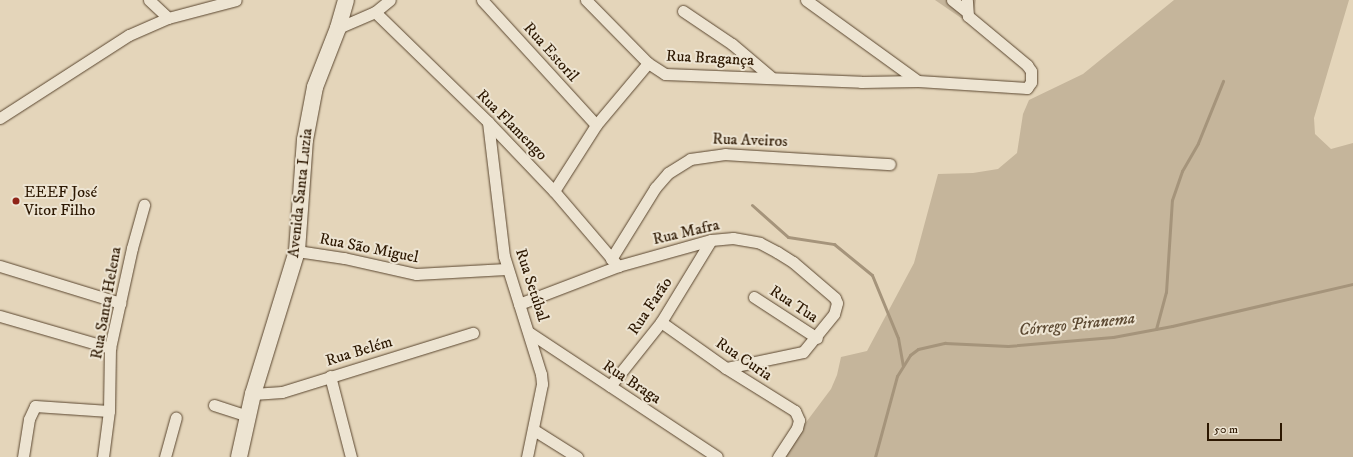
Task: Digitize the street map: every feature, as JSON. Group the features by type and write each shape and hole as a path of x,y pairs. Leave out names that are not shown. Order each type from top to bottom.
{"street":[{"path":"149,0 168,18"},
{"path":"0,118 129,36 168,18 236,0"},
{"name":"Avenida Santa Luzia","path":"239,457 253,394 297,250 304,154 310,112 321,68 338,28 346,0"},
{"path":"338,28 375,12 390,0"},
{"path":"586,0 648,63"},
{"path":"806,0 918,81"},
{"path":"952,0 966,5"},
{"name":"Rua Estoril","path":"486,2 596,126"},
{"name":"Rua Bragança","path":"554,190 596,126 648,63 658,71 676,75 771,77 861,82 918,81 1021,89 1030,86 1031,71 1022,59 977,24 966,5"},
{"path":"683,11 732,44 771,77"},
{"name":"Rua Flamengo","path":"375,12 488,122 554,190 615,263"},
{"name":"Rua Setúbal","path":"488,122 506,269 530,333 542,384 534,430 527,457"},
{"name":"Rua Aveiros","path":"615,263 655,188 668,173 690,158 725,154 890,164"},
{"name":"Rua Santa Helena","path":"103,457 109,411 110,348 144,205"},
{"name":"Rua Mafra","path":"615,263 711,240 733,238 760,243 793,262 831,293 837,303 834,314 817,338"},
{"name":"Rua Farão","path":"610,386 661,322 711,240"},
{"name":"Rua São Miguel","path":"297,250 344,258 416,274 506,269"},
{"path":"519,304 615,263"},
{"path":"0,266 120,303"},
{"name":"Rua Tua","path":"754,297 817,338"},
{"path":"0,316 110,348"},
{"name":"Rua Curia","path":"661,322 726,368 795,411 799,420 797,428 778,457"},
{"name":"Rua Belém","path":"253,394 282,392 473,332"},
{"name":"Rua Braga","path":"530,333 717,457"},
{"path":"726,368 803,352 817,338"},
{"path":"330,376 350,457"},
{"path":"23,457 29,419 35,406 40,404 109,411"},
{"path":"214,405 248,416"},
{"path":"165,457 176,417"},
{"path":"534,430 577,457"}],"shaded area":[{"path":"935,0 976,0 972,21 961,18"},
{"path":"1174,0 1349,0 1314,118 1315,134 1331,149 1353,143 1353,457 780,457 831,389 837,375 841,357 867,351 914,263 938,174 973,173 998,169 1017,153 1023,114 1029,100 1083,74"}],"waterway":[{"path":"1156,329 1166,292 1172,200 1182,171 1198,143 1223,81"},
{"path":"752,205 788,237 834,244 872,275 898,338 903,366"},
{"name":"Córrego Piranema","path":"875,457 897,376 910,355 918,349 945,343 1008,346 1113,337 1172,326 1353,284"}],"place":[{"name":"EEEF José Vitor Filho","path":"16,201"}]}
